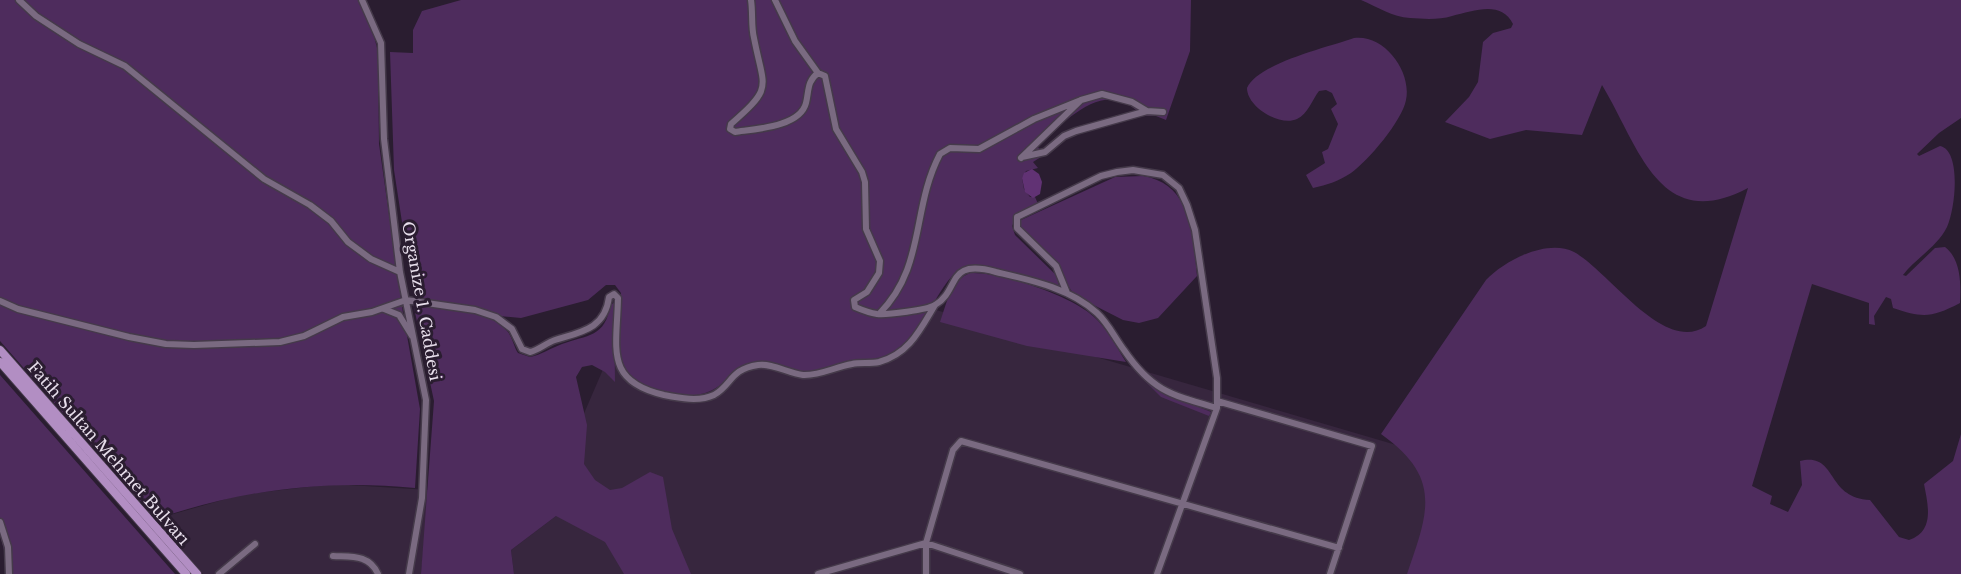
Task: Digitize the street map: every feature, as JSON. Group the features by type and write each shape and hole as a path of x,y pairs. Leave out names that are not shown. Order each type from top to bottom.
{"main road":[{"name":"Fatih Sultan Mehmet Bulvarı","path":"0,350 197,574"},
{"name":"Fatih Sultan Mehmet Bulvarı","path":"0,362 186,574"}],"street":[{"path":"19,0 36,16 79,44 125,66 264,179 310,205 331,221 348,242 371,260 400,272"},
{"name":"Organize 1. Caddesi","path":"362,0 381,43 384,139 400,272 426,400 422,498 409,574"},
{"path":"751,0 753,37 764,85 756,102 731,124 731,130 735,132 768,128 799,115 805,106 809,82 818,73"},
{"path":"775,0 795,41 818,73 826,77 836,129 862,172 865,182 866,229 880,261 879,273 867,292 854,300 853,305 878,314 935,305"},
{"path":"878,314 901,288 911,264 916,228 939,154 950,148 979,149 1034,119 1102,94 1132,102 1147,111"},
{"path":"1081,100 1021,158 1045,152 1064,136 1076,131 1147,111 1163,112"},
{"path":"1067,294 1056,266 1017,228 1017,217 1117,171 1154,172 1173,180 1179,188 1196,230 1217,378 1217,404 1184,504 1157,574"},
{"path":"0,301 18,309 129,336 166,344 195,345 280,342 303,336 343,317 383,309 406,300 475,310 496,317 512,328 522,349 530,352 593,327 604,314 610,296 615,295 618,300 618,364 621,372 642,390 687,398 714,395 732,375 751,366 762,364 804,375 887,359 912,343 957,275 971,269 995,271 1067,294 1097,312 1135,366 1159,388 1371,447 1330,574"},
{"path":"383,309 399,315 413,339"},
{"path":"926,574 926,543 953,450 961,441 1339,548"},
{"path":"0,522 8,547 9,574"},
{"path":"818,574 926,543 1020,574"},
{"path":"219,574 255,544"},
{"path":"333,556 362,557 378,574"}],"shaded area":[{"path":"0,0 360,0 371,24 378,52 379,144 403,313 420,409 415,488 349,485 284,489 220,501 156,519 0,341"},
{"path":"461,0 1191,0 1190,51 1166,120 1156,116 1142,116 1128,104 1114,100 1100,101 1086,106 1073,115 1037,146 1044,155 1033,162 1038,168 1026,171 1022,178 1024,189 1030,197 1035,197 1039,206 1016,217 1012,226 1015,235 1057,276 1059,286 1036,282 997,269 973,266 963,268 948,281 911,339 896,352 874,359 843,363 805,372 765,361 753,362 739,369 716,388 699,395 688,395 647,387 634,379 625,368 619,343 621,293 615,285 606,285 588,300 521,318 499,316 471,306 433,301 413,294 394,170 390,52 413,53 413,30 422,11"},
{"path":"1361,0 1961,0 1961,118 1939,133 1917,154 1919,156 1940,146 1947,150 1954,168 1953,206 1943,234 1903,275 1906,276 1935,248 1945,247 1957,265 1960,280 1960,303 1942,312 1920,315 1893,308 1891,299 1886,297 1874,316 1875,325 1869,324 1869,303 1812,284 1752,486 1772,496 1770,504 1788,512 1802,485 1800,461 1812,460 1821,463 1845,492 1870,500 1899,537 1909,540 1917,536 1926,524 1928,509 1924,484 1953,461 1961,434 1961,574 1407,574 1421,533 1425,498 1422,482 1414,466 1401,450 1381,434 1486,280 1515,259 1527,254 1551,248 1563,248 1574,252 1588,262 1637,307 1655,320 1673,329 1690,332 1706,326 1748,188 1718,200 1693,200 1672,192 1655,177 1641,157 1602,85 1582,135 1526,130 1490,139 1445,122 1469,97 1478,82 1483,42 1493,33 1511,28 1513,24 1502,12 1494,10 1478,10 1442,18 1410,18 1391,14"},
{"path":"1354,38 1365,38 1376,42 1393,57 1405,78 1406,100 1391,129 1358,167 1337,180 1313,188 1306,175 1325,163 1322,152 1328,149 1338,124 1331,109 1337,104 1332,93 1326,90 1319,91 1304,114 1290,121 1274,118 1258,108 1248,95 1247,88 1254,79 1279,64"},
{"path":"1032,169 1039,174 1042,182 1040,194 1033,198 1025,192 1022,178 1024,173"},
{"path":"1143,176 1159,181 1172,189 1181,200 1191,228 1197,276 1158,318 1139,323 1123,320 1074,295 1054,263 1019,228 1021,220 1115,177"},
{"path":"663,230 1550,490 1608,574 514,574 511,550 556,516 561,467"},
{"path":"970,273 983,273 1016,280 1052,293 1083,308 1103,326 1126,362 1027,346 940,322 954,287 958,281"},
{"path":"413,303 464,310 489,318 508,332 518,353 530,357 594,333 604,323 610,305 614,303 615,382 605,372 592,365 582,367 576,377 587,425 584,464 595,480 610,490 622,488 650,472 663,477 672,529 691,574 624,574 605,542 556,516 511,550 514,574 421,574 434,401"},
{"path":"1134,370 1161,392 1211,412 1209,416 1161,397"},
{"path":"0,375 175,574 10,574 0,534"},
{"path":"333,484 429,490 421,574 203,574 156,519 240,495"}]}
